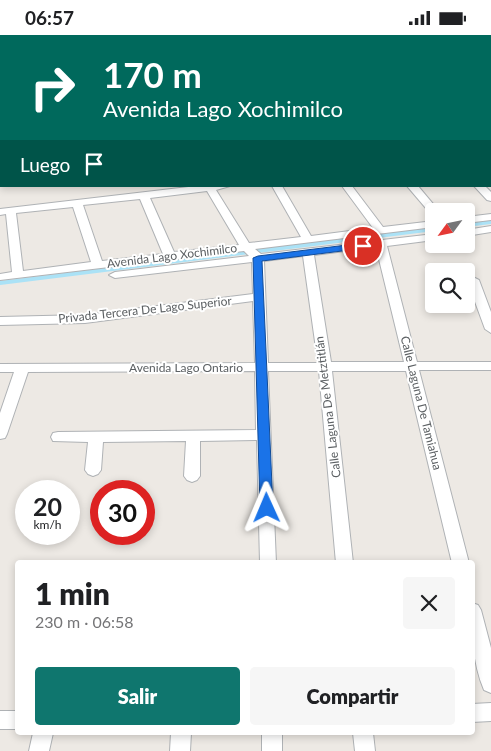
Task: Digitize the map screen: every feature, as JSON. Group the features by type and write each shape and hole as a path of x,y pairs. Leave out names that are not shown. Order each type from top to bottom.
{"street":[{"path":"18,275 5,211 209,187 252,252 260,297 268,560"},
{"path":"278,187 308,246"},
{"path":"347,187 381,237"},
{"path":"413,187 427,203"},
{"path":"480,187 491,198"},
{"path":"144,195 170,256"},
{"path":"77,203 98,265"},
{"path":"475,219 491,217"},
{"name":"Avenida Lago Xochimilco","path":"0,277 170,256 252,252 308,246 381,237 425,226"},
{"path":"475,232 491,229"},
{"name":"Avenida Lago Xochimilco","path":"381,237 425,237"},
{"name":"Calle Laguna De Tamiahua","path":"381,237 460,560"},
{"name":"Avenida Lago Xochimilco","path":"115,275 252,252 308,246"},
{"name":"Calle Laguna De Metztitlán","path":"308,246 325,367 345,560"},
{"path":"475,285 491,329"},
{"name":"Privada Tercera De Lago Superior","path":"0,321 85,319 260,297"},
{"name":"Avenida Lago Ontario","path":"0,368 491,366"},
{"path":"0,434 22,369"},
{"path":"58,437 265,435"},
{"path":"192,475 193,436"},
{"path":"93,470 96,437"},
{"path":"475,622 491,684"},
{"path":"475,713 491,712"},
{"path":"0,720 15,720"},
{"path":"40,751 43,735"},
{"path":"180,751 181,735"},
{"path":"272,735 272,751"},
{"path":"363,735 365,751"}],"waterway":[{"path":"475,224 491,222"},
{"path":"0,283 425,230"}],"route":[{"path":"267,508 258,258 363,246"}]}
